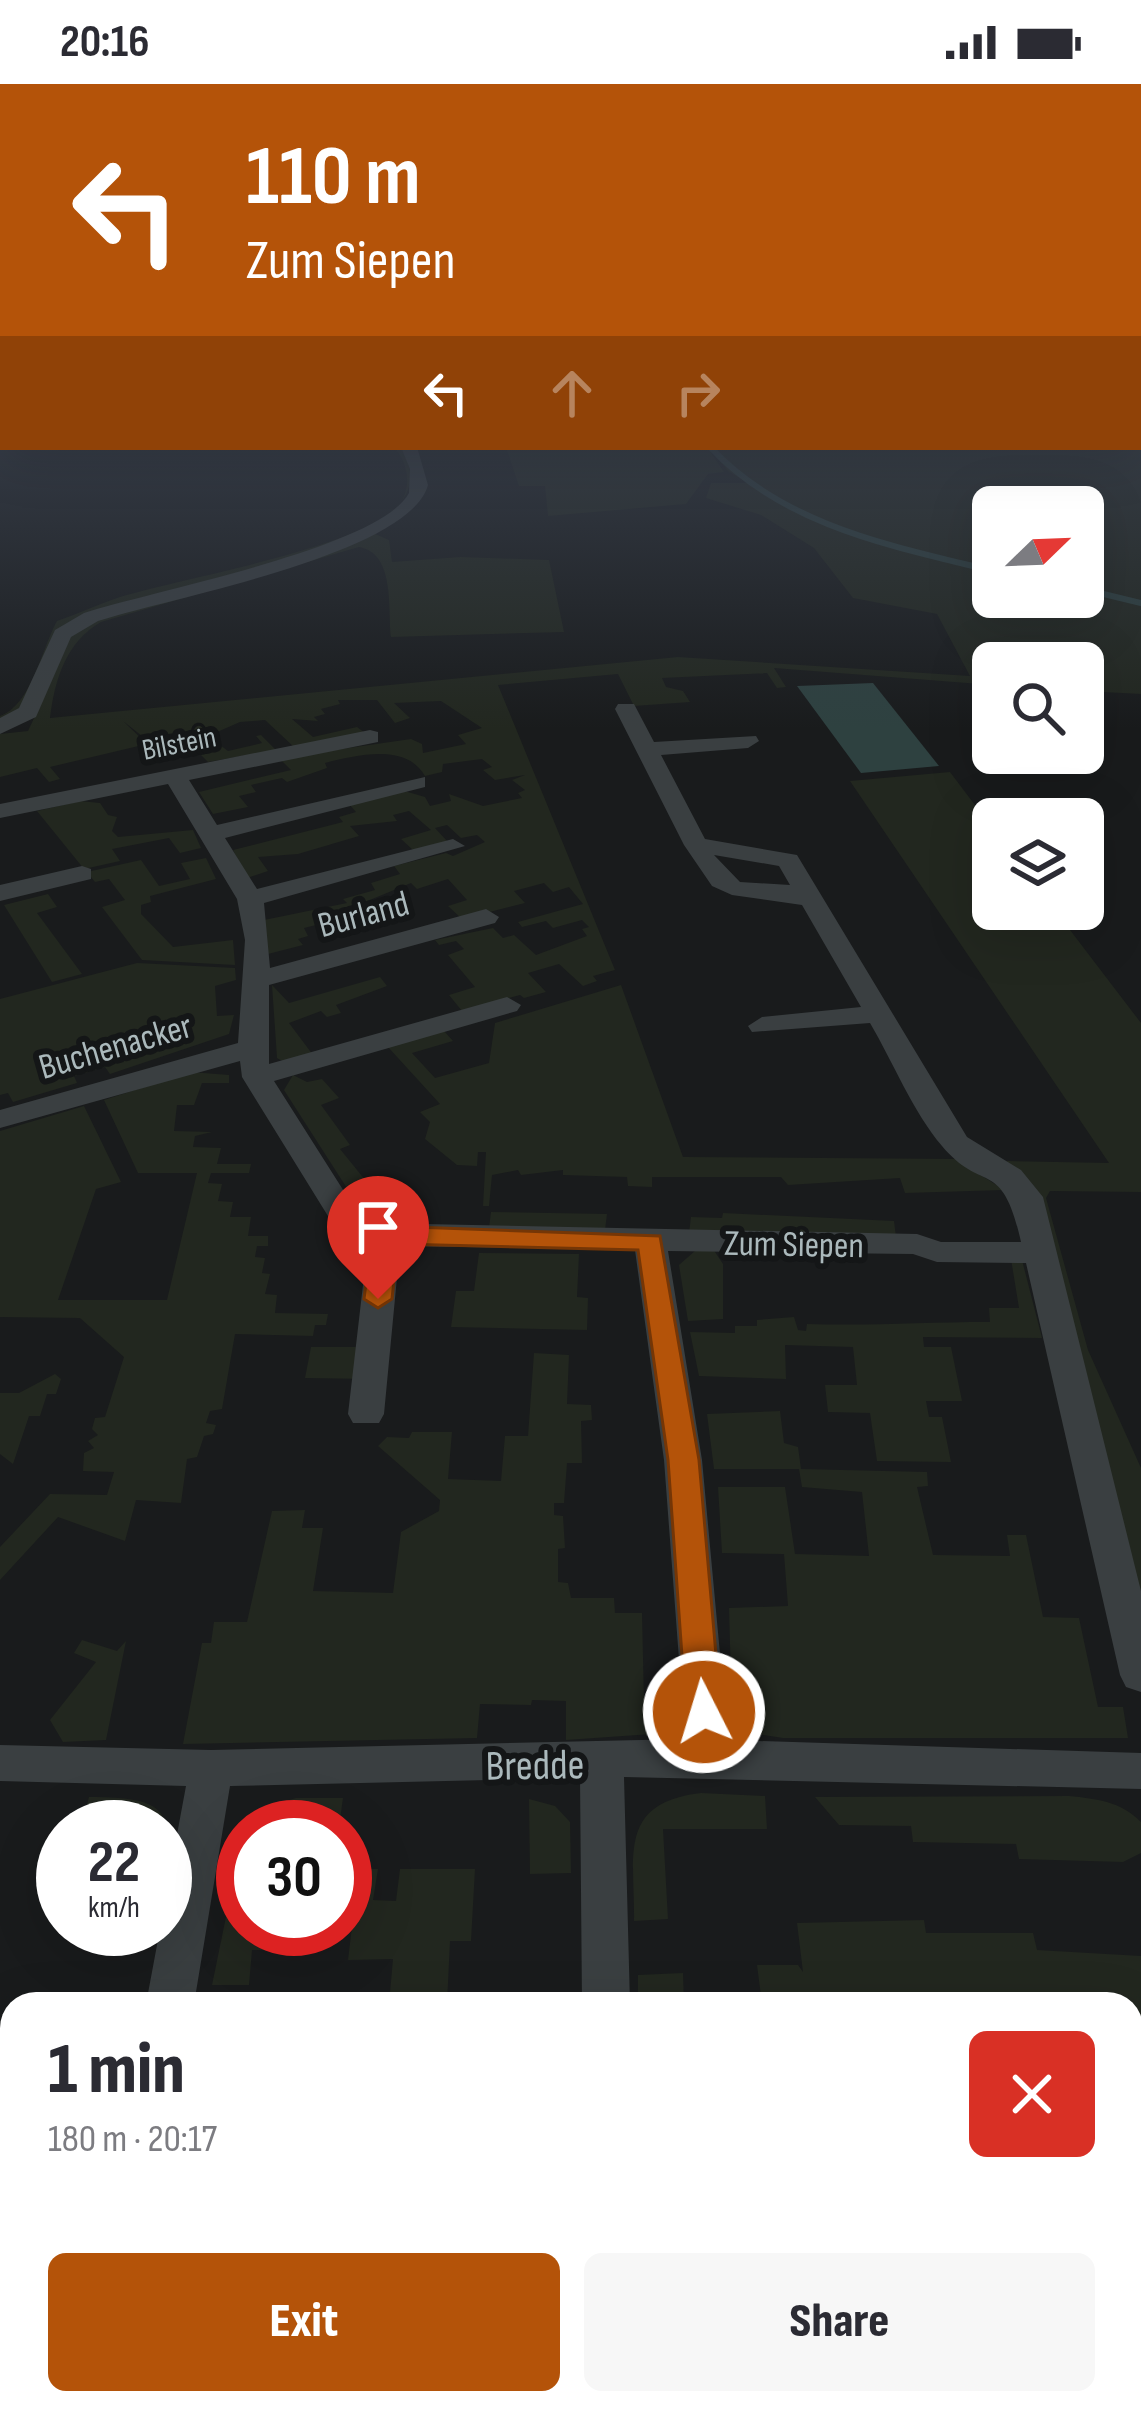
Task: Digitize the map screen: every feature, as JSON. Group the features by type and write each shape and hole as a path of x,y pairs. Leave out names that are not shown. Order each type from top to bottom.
{"street":[{"path":"0,727 28,712 62,634 91,616 313,553 402,512"},
{"path":"626,709 696,844 786,858 955,1143 1010,1177 1028,1197 1141,1675"},
{"name":"Bilstein","path":"0,812 370,737"},
{"path":"647,749 748,741"},
{"path":"174,775 214,833 250,899 259,979 254,1062"},
{"path":"214,833 417,782"},
{"name":"Burland","path":"250,899 453,846"},
{"path":"0,893 82,874"},
{"name":"Burland","path":"259,979 486,917"},
{"name":"Buchenacker","path":"0,1119 507,1005"},
{"path":"762,1027 877,1014"},
{"name":"Zum Siepen","path":"254,1062 346,1222 385,1235 917,1244 937,1252 1040,1253"},
{"path":"366,1414 385,1235"},
{"path":"650,1242 683,1460 708,1757"},
{"name":"Bredde","path":"0,1763 211,1768 602,1763 708,1757 1141,1771"},
{"path":"602,1763 606,1992"},
{"path":"172,1992 211,1768"}],"shaded area":[{"path":"391,512 366,530 389,540 392,562 460,557 549,560 564,632 391,637 384,570 371,551 359,547 101,622 79,640 64,663 50,718 678,657 970,676 937,614 853,598 814,548 750,512 972,512 972,618 1104,618 1104,512 1141,512 1141,694 1104,692 1104,642 972,642 972,683 774,668 786,687 777,688 767,673 662,678 666,687 683,691 690,702 634,706 618,674 498,685 615,970 593,976 597,981 583,986 559,964 528,973 546,992 462,1011 449,995 475,987 448,955 464,949 456,941 439,945 435,940 493,928 503,938 514,935 536,955 587,936 582,929 589,927 582,920 553,928 546,921 522,927 518,922 583,904 569,887 553,892 544,883 514,891 525,903 462,919 448,906 467,900 448,879 417,889 411,883 365,902 373,911 304,928 308,936 298,939 303,945 268,954 264,920 347,903 343,899 375,890 371,883 400,874 394,866 446,853 453,856 485,842 477,835 461,838 447,825 435,828 448,842 413,850 401,839 431,830 409,811 393,815 397,821 350,826 359,836 298,854 258,857 268,871 247,878 233,850 343,822 339,817 356,812 348,803 401,790 425,797 430,806 451,801 449,794 483,806 522,798 518,793 525,790 512,780 525,775 495,780 483,770 492,767 482,759 443,764 442,772 425,776 406,759 380,754 325,763 327,768 287,782 282,778 251,785 256,792 239,796 248,807 213,814 199,792 291,770 279,758 411,739 422,744 423,753 466,744 458,735 482,728 441,701 394,703 410,718 395,723 377,700 338,700 340,704 321,709 325,714 314,717 318,721 292,719 313,737 357,727 365,733 294,747 265,720 240,722 208,736 228,751 262,743 256,736 261,735 276,750 208,762 180,734 147,740 123,721 147,744 50,767 60,779 49,782 37,768 0,777 0,734 28,731 35,716 0,721 0,716 28,689 57,621 117,598 309,549"},
{"path":"548,512 598,512 548,516"},
{"path":"873,683 939,766 861,773 797,686"},
{"path":"950,772 972,801 972,930 1070,930 1141,1023 1141,1192 1050,1191 1046,1198 1088,1350 1141,1468 1141,1675 1007,1161 1109,1163 850,781"},
{"path":"80,801 100,803 108,815 117,817 112,831 118,837 193,830 201,848 180,853 169,838 112,849 120,861 84,869 37,811"},
{"path":"206,858 216,879 150,896 151,902 141,905 141,914 173,947 233,940 235,965 142,960 102,907 125,900 109,879 95,882 87,872 141,860 159,886 190,879 181,863"},
{"path":"48,894 57,907 37,913 82,974 52,982 4,905"},
{"path":"137,963 235,968 236,980 215,986 217,1016 234,1015 229,1034 110,1074 105,1067 74,1076 77,1083 13,1102 8,1093 0,1095 0,999"},
{"path":"380,977 387,986 336,1005 341,1013 327,1017 321,1011 289,1023 313,1055 284,1062 277,1058 272,985 289,1003"},
{"path":"621,985 683,1157 956,1159 1004,1190 905,1193 900,1178 788,1185 781,1177 652,1177 652,1187 628,1186 627,1177 563,1175 563,1170 521,1175 518,1170 492,1175 489,1206 483,1206 486,1152 478,1152 477,1166 457,1165 425,1139 430,1122 420,1112 440,1104 388,1047 444,1031 453,1041 412,1053 435,1078 489,1063 495,1023"},
{"path":"191,1072 229,1075 229,1083 202,1083 194,1105 177,1105 174,1131 212,1132 195,1136 193,1147 221,1148 217,1164 251,1164 249,1173 211,1173 208,1183 222,1184 218,1201 233,1202 230,1217 251,1217 248,1236 268,1236 268,1246 257,1246 255,1257 265,1258 262,1273 270,1274 265,1294 277,1295 275,1313 328,1314 326,1325 315,1325 313,1336 235,1334 222,1409 210,1411 206,1423 216,1425 213,1434 204,1436 197,1457 187,1459 181,1503 136,1500 125,1541 58,1517 0,1580 0,1547 50,1494 107,1495 114,1472 83,1471 84,1453 94,1448 88,1441 98,1435 92,1429 95,1418 105,1417 124,1357 80,1318 0,1317 0,1131 84,1106 121,1182 96,1189 58,1300 167,1300 197,1173 138,1173 104,1100"},
{"path":"293,1075 307,1082 322,1079 339,1098 321,1105 350,1145 340,1149 370,1186 383,1187 352,1196 284,1090"},
{"path":"491,1212 607,1214 605,1230 489,1228"},
{"path":"723,1213 894,1221 896,1237 689,1233 691,1217 722,1218"},
{"path":"713,1249 723,1264 723,1319 688,1321 679,1265 695,1251"},
{"path":"479,1253 579,1254 577,1297 588,1298 587,1330 451,1327 456,1291 474,1291"},
{"path":"1011,1259 1022,1260 1042,1338 923,1337 924,1347 951,1347 962,1401 926,1401 929,1417 942,1417 951,1462 877,1461 870,1413 828,1412 825,1385 857,1385 853,1347 785,1345 786,1379 699,1376 690,1332 735,1333 735,1326 757,1326 757,1320 794,1317 798,1330 806,1331 807,1324 990,1322 989,1308 1019,1308"},
{"path":"311,1347 374,1347 370,1379 305,1378"},
{"path":"534,1353 569,1355 567,1404 591,1405 592,1420 581,1421 582,1463 567,1463 564,1503 554,1503 554,1515 563,1516 565,1548 558,1549 558,1582 568,1583 571,1598 614,1598 615,1613 642,1613 644,1702 679,1700 677,1720 666,1733 566,1740 566,1701 532,1700 531,1705 480,1704 477,1738 183,1744 202,1643 211,1643 214,1622 247,1622 272,1511 305,1510 302,1528 323,1528 313,1591 393,1593 401,1532 439,1511 440,1500 378,1446 387,1437 409,1438 412,1432 452,1432 448,1479 501,1481 505,1436 528,1436"},
{"path":"55,1374 61,1379 56,1394 47,1394 40,1416 29,1416 13,1464 0,1454 0,1393 19,1393"},
{"path":"780,1411 784,1443 798,1447 801,1469 927,1472 928,1486 917,1487 933,1555 1010,1556 1007,1535 1026,1535 1043,1617 1079,1618 1098,1707 1123,1707 1128,1738 783,1738 757,1734 732,1715 729,1608 788,1606 784,1554 722,1553 718,1487 785,1487 795,1554 869,1556 862,1492 802,1487 799,1469 714,1469 707,1414"},
{"path":"82,1640 117,1651 126,1641 106,1740 63,1742 50,1720 96,1662 74,1653"},
{"path":"701,1793 765,1796 767,1829 663,1829 668,1919 634,1921 633,1855 643,1821 655,1808"},
{"path":"1069,1796 1108,1802 1133,1815 1141,1822 1141,1853 1123,1862 1019,1859 1016,1844 913,1842 911,1826 839,1825 815,1797"},
{"path":"296,1798 343,1798 343,1800 289,1800"},
{"path":"529,1799 555,1806 570,1822 571,1873 530,1874"},
{"path":"372,1869 378,1869 373,1900 396,1901 400,1869 475,1869 471,1941 450,1941 448,1992 390,1992 393,1959 348,1960 348,1956 372,1956"},
{"path":"924,1920 926,1933 1033,1933 1037,1950 1141,1956 1141,1992 760,1992 757,1965 798,1965 803,1972 797,1923"},
{"path":"218,1956 251,1956 249,1985 212,1985"},
{"path":"683,1973 684,1992 638,1992 638,1975"}],"waterway":[{"path":"801,512 879,542 972,566"},
{"path":"1104,594 1141,603"}],"route":[{"path":"378,1299 385,1235 650,1242 683,1460 704,1712"}]}
